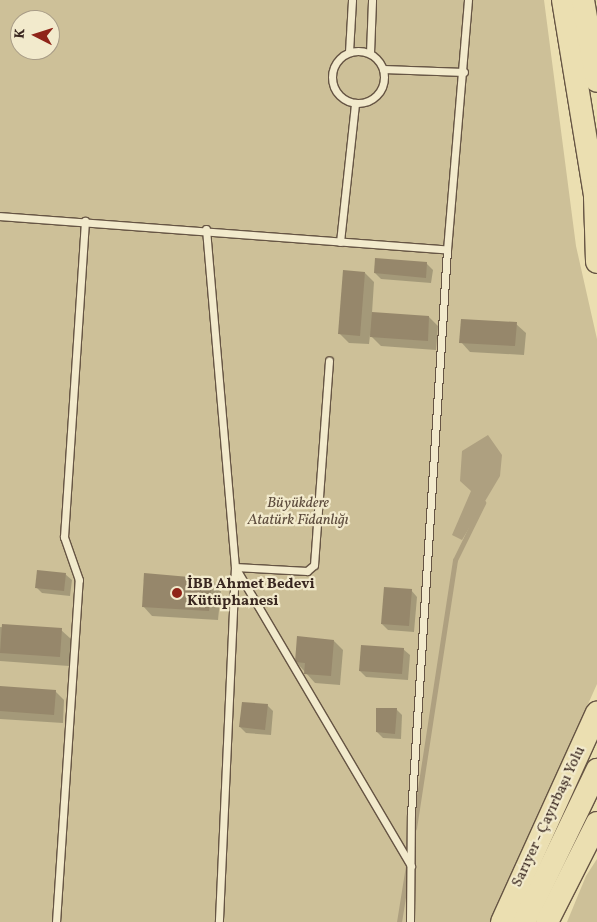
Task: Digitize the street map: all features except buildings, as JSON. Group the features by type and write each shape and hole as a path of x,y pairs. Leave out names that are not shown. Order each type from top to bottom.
{"main road":[{"path":"563,0 596,202 597,262"},
{"path":"583,0 597,82"},
{"name":"Sarıyer - Çayırbaşı Yolu","path":"502,922 532,852 597,712"},
{"name":"Sarıyer - Çayırbaşı Yolu","path":"547,922 564,864 597,770"},
{"name":"Sarıyer - Çayırbaşı Yolu","path":"524,922 564,864 597,823"}],"lane":[{"path":"352,0 349,52 334,65 332,75 338,94 355,103 365,102 381,89 383,69 370,54 372,0"},
{"path":"410,922 411,866 447,250 464,72 468,0"},
{"path":"349,52 370,54"},
{"path":"383,69 464,72"},
{"path":"340,242 355,103"},
{"path":"0,216 206,229 447,250"},
{"path":"56,922 79,580 64,537 85,221"},
{"path":"206,229 235,568 219,922"},
{"path":"235,568 307,571 314,565 329,361"},
{"path":"235,568 411,866"}],"green space":[{"name":"Büyükdere Atatürk Fidanlığı","path":"0,0 544,0 576,246 597,339 597,684 491,922 0,922"},
{"path":"597,859 597,922 567,922 586,876"}],"shaded area":[{"path":"488,435 502,455 500,476 462,540 452,535 471,491 460,481 462,451"}],"waterway":[{"path":"414,828 455,560 483,503"},
{"path":"399,922 408,866"}],"place":[{"name":"İBB Ahmet Bedevi Kütüphanesi","path":"177,593"}]}
